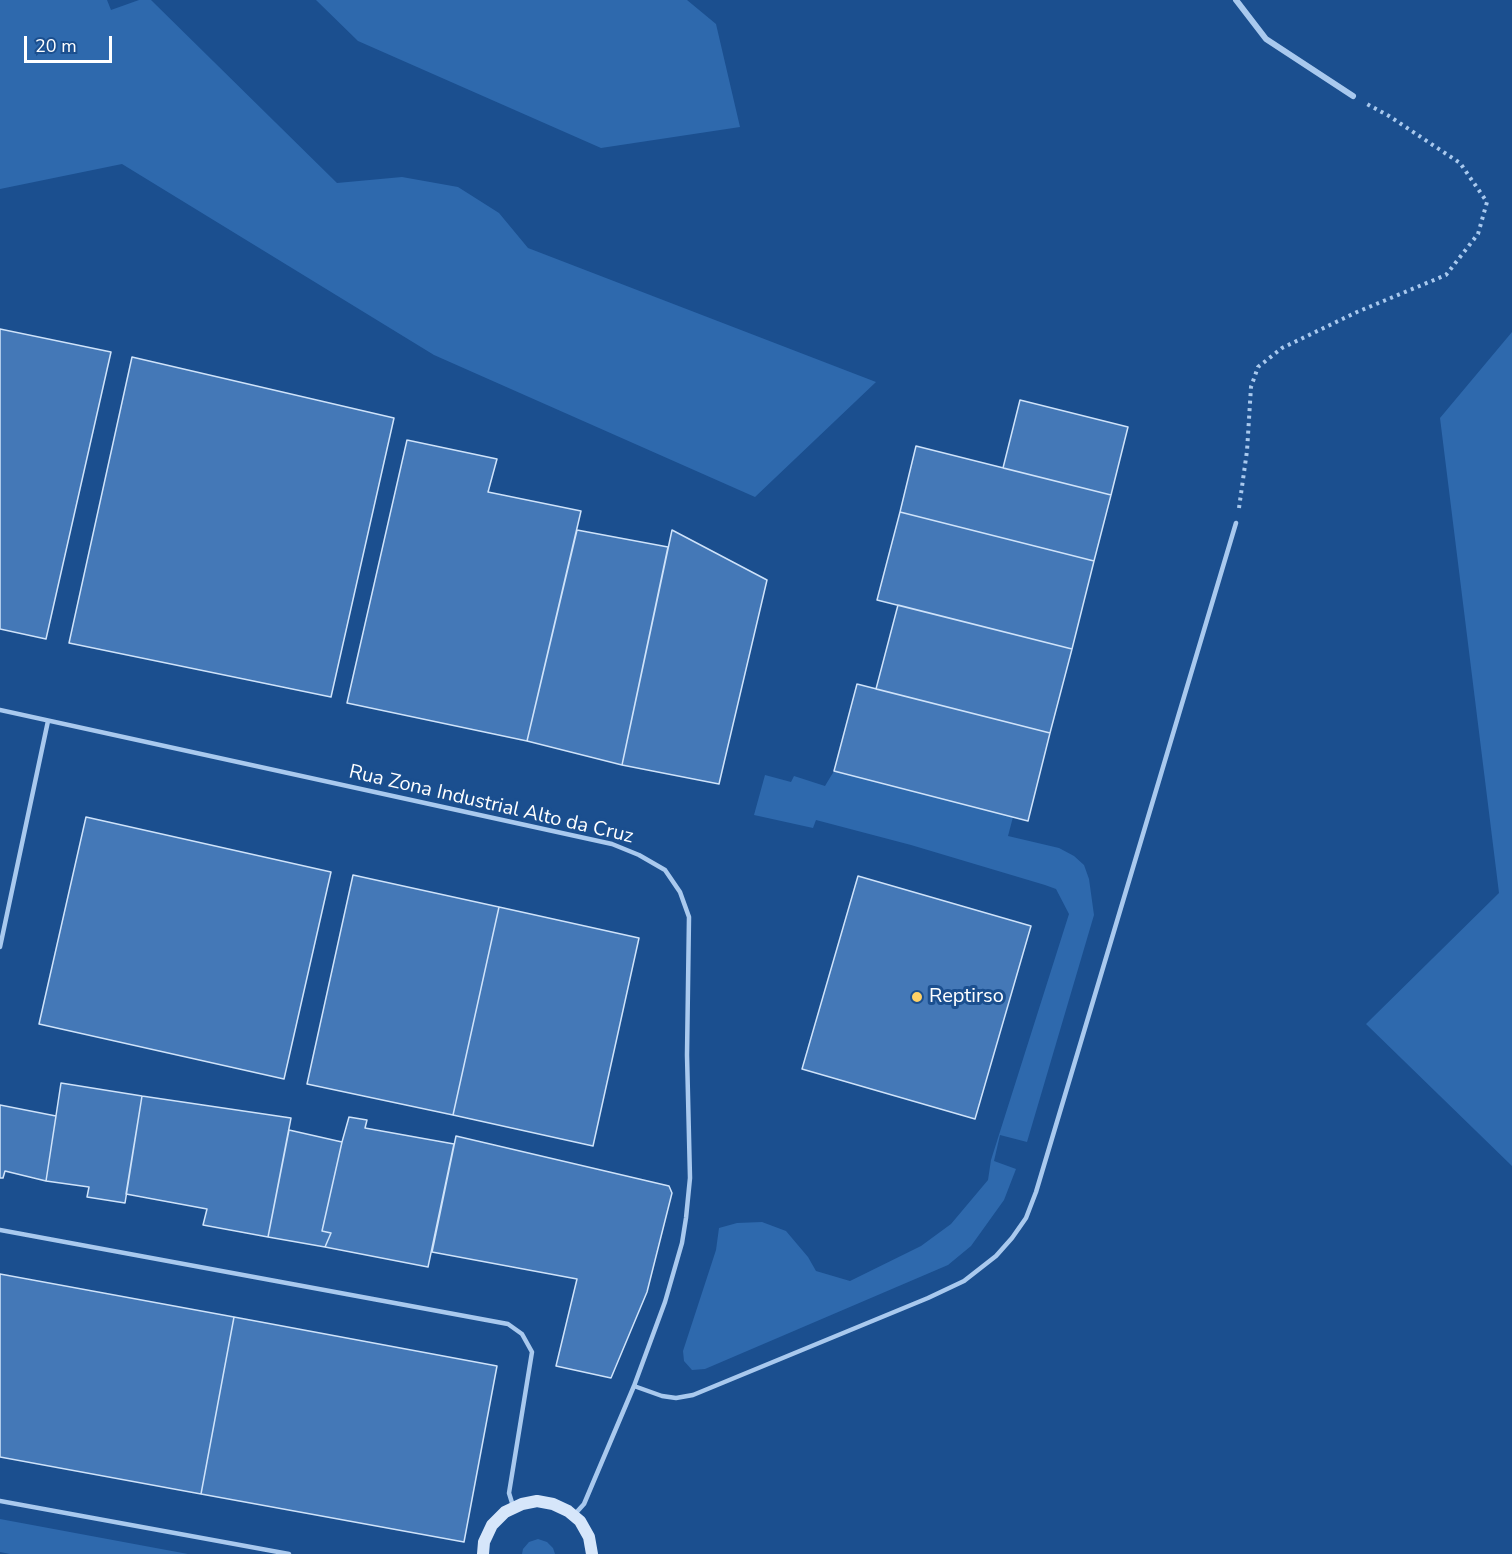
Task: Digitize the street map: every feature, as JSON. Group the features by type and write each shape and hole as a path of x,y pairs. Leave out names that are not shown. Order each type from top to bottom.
{"street":[{"path":"1236,0 1266,39 1353,96"},
{"path":"483,1554 484,1542 492,1525 505,1512 522,1504 537,1502 553,1504 574,1516 589,1537 592,1554"}],"lane":[{"path":"634,1386 662,1396 676,1398 693,1395 928,1298 964,1281 996,1256 1026,1218 1036,1192 1236,523"},
{"name":"Rua Zona Industrial Alto da Cruz","path":"0,710 612,844 639,855 664,870 680,892 689,917 687,1055 690,1178 682,1243 665,1302 634,1386 584,1504 574,1516"},
{"path":"0,947 48,721"},
{"path":"0,1230 508,1324 522,1335 532,1352 509,1492 514,1508"},
{"path":"0,1501 289,1554"}],"path":[{"path":"1236,523 1246,451 1251,387 1258,367 1282,348 1357,312 1446,275 1478,234 1487,202 1460,163 1389,116 1353,96"}],"shaded area":[{"path":"0,0 107,0 111,10 139,0 151,0 337,183 402,177 458,187 499,213 528,248 876,382 755,497 434,355 122,164 0,189"},
{"path":"316,0 687,0 716,24 740,127 601,148 358,41"},
{"path":"1512,332 1512,1166 1366,1024 1499,893 1440,418"},
{"path":"834,771 1013,817 1008,836 1059,848 1074,856 1084,865 1089,879 1094,915 1027,1142 1000,1135 994,1161 1016,1169 1004,1200 971,1246 948,1265 705,1369 692,1370 684,1361 683,1351 716,1250 719,1228 737,1223 762,1222 786,1231 808,1257 816,1271 850,1281 921,1246 951,1224 988,1180 991,1160 1069,914 1056,889 1045,885 911,845 816,820 813,828 754,815 765,775 791,782 794,776 825,786"},
{"path":"0,1519 188,1554 10,1554 0,1552"},
{"path":"538,1539 547,1542 555,1554 522,1554 529,1542"}],"building":[{"path":"0,329 111,352 46,639 0,629"},
{"path":"132,357 394,418 331,697 69,643"},
{"path":"1020,400 1128,427 1111,495 1003,468"},
{"path":"407,440 497,459 488,492 581,511 527,741 347,703"},
{"path":"916,446 1111,495 1094,561 900,512"},
{"path":"900,512 1094,561 1072,649 877,600"},
{"path":"577,530 668,547 622,765 527,741"},
{"path":"672,530 767,580 719,784 622,765"},
{"path":"898,605 1072,649 1050,733 876,689"},
{"path":"857,684 1050,733 1028,821 834,771"},
{"path":"86,817 331,872 284,1079 39,1024"},
{"path":"353,875 499,907 453,1115 307,1084"},
{"name":"Reptirso","path":"858,876 1031,926 975,1119 802,1069"},
{"path":"499,907 639,938 593,1146 453,1115"},
{"path":"61,1083 142,1096 125,1203 87,1197 89,1187 46,1181"},
{"path":"142,1096 291,1118 268,1237 203,1225 207,1209 126,1194"},
{"path":"0,1105 56,1116 46,1181 5,1171 3,1178 0,1178"},
{"path":"349,1117 367,1120 365,1128 454,1144 428,1267 325,1247 331,1233 322,1231"},
{"path":"289,1130 342,1142 322,1231 331,1233 325,1247 268,1237"},
{"path":"456,1136 669,1186 672,1193 647,1292 611,1378 556,1366 577,1279 432,1252"},
{"path":"0,1274 234,1317 201,1494 0,1457"},
{"path":"234,1317 497,1366 464,1542 201,1494"}],"place":[{"name":"Reptirso","path":"917,997"}]}
